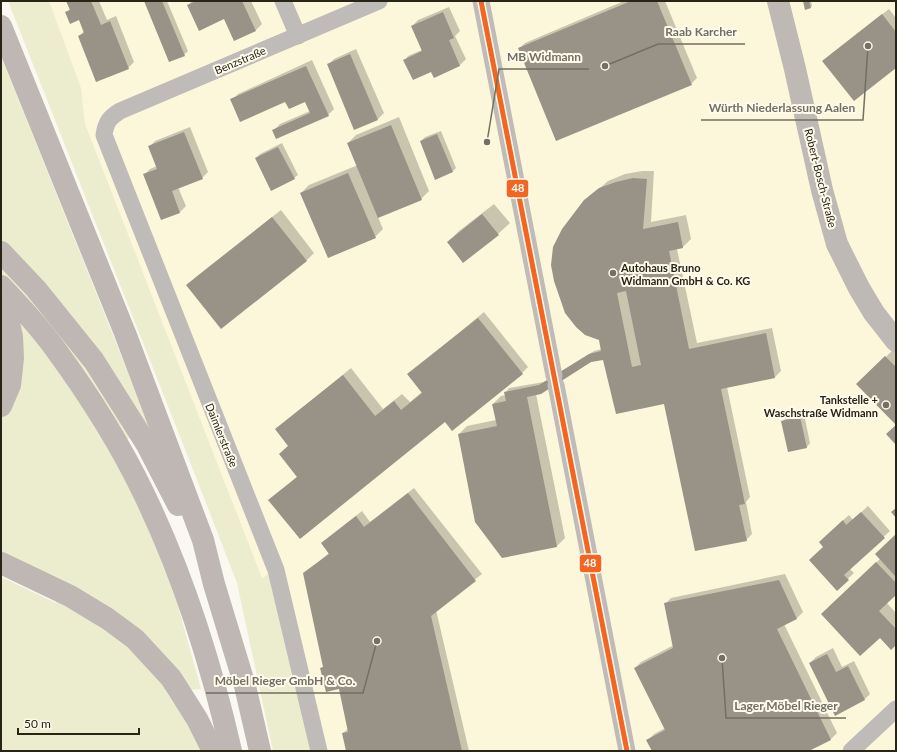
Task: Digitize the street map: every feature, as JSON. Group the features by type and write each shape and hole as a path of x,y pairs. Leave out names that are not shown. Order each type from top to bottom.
{"highway":[{"path":"1,26 125,333 203,540 214,584 245,686 260,751"},
{"path":"1,252 36,289 94,361 147,445 184,518 214,584"},
{"path":"1,286 60,355 93,404 116,442 144,494 169,550 188,600 207,659 231,751"},
{"path":"1,304 8,318 12,337 13,358 10,385 1,406"},
{"path":"1,564 70,596 108,619 135,639 171,678 197,719 213,751"}],"street":[{"path":"283,1 298,36"},
{"name":"Benzstraße","path":"106,125 112,116 120,111 379,1"},
{"path":"481,1 627,751"},
{"name":"Robert-Bosch-Straße","path":"778,1 796,69 822,190 837,244 870,307 896,341"},
{"name":"Daimlerstraße","path":"106,125 104,135 106,142 276,570 319,751"},
{"path":"852,751 896,709"}],"shaded area":[{"path":"49,1 895,1 896,751 319,751 276,570 262,578 85,124 81,88"}],"green space":[{"path":"8,1 49,1 81,88 85,124 262,578 276,570 319,751 273,751 237,583"},
{"path":"1,56 149,425 113,449 164,556 201,689 166,692 198,739 203,751 1,751 1,577 56,603 69,588 1,555"}],"building":[{"path":"66,1 91,1 101,25 110,21 129,69 96,82 78,36 84,33 79,20 70,24 65,12 70,10"},
{"path":"144,1 162,1 185,56 169,62"},
{"path":"196,1 242,1 256,31 234,41 224,19 199,31 187,5"},
{"path":"631,1 657,1 692,85 556,141 518,48"},
{"path":"803,1 809,1 811,8 805,10"},
{"path":"443,12 454,38 449,40 460,66 434,78 431,72 413,80 403,60 422,51 411,26"},
{"path":"882,14 896,32 896,68 854,101 822,61"},
{"path":"350,54 378,120 354,130 327,64"},
{"path":"306,66 329,116 276,139 272,130 310,113 305,102 289,109 285,102 240,122 230,99"},
{"path":"391,125 422,200 378,218 347,143"},
{"path":"184,132 203,179 172,191 180,213 161,220 143,174 157,169 148,146"},
{"path":"437,134 453,172 435,180 420,141"},
{"path":"278,147 295,179 271,191 255,158"},
{"path":"348,173 376,238 328,258 300,193"},
{"path":"633,178 647,179 643,229 678,222 683,248 669,251 689,349 766,333 775,378 721,389 745,504 739,505 747,541 695,551 664,404 616,414 603,360 591,362 541,394 527,397 557,547 502,558 475,522 458,434 497,426 492,404 506,401 504,392 539,385 589,354 601,351 599,340 585,335 576,327 565,313 554,281 551,265 553,247 562,229 584,200 599,188","holes":["626,291 641,365 632,367 617,293"]},
{"path":"482,214 499,235 463,263 447,242"},
{"path":"272,217 307,261 221,329 186,285"},
{"path":"478,318 523,374 452,431 445,422 300,539 268,500 297,477 279,454 288,446 275,429 343,375 375,416 394,401 401,410 422,393 407,374"},
{"name":"Tankstelle + Waschstraße Widmann","path":"885,356 896,367 896,425 856,384"},
{"path":"800,417 807,448 788,452 781,421"},
{"path":"896,425 896,445 886,434"},
{"path":"408,493 476,581 431,616 462,751 346,751 342,733 348,732 339,689 326,692 320,668 323,667 303,573 329,554 321,543 356,516 364,527"},
{"path":"896,508 896,518 891,512"},
{"path":"861,512 885,538 844,575 849,580 837,591 809,560 823,547 819,542 843,520 846,525"},
{"path":"896,534 896,577 875,554"},
{"path":"876,562 896,583 896,595 879,611 896,629 896,645 891,650 880,638 860,656 821,614"},
{"path":"779,580 797,619 777,629 831,740 809,751 652,751 646,740 665,730 634,668 673,648 664,603"},
{"path":"827,654 836,672 848,666 865,700 835,716 809,663"}],"transit line":[{"name":"48","path":"481,1 627,751"}],"place":[{"name":"Würth Niederlassung Aalen","path":"868,46"},
{"name":"Raab Karcher","path":"605,66"},
{"name":"MB Widmann","path":"487,142"},
{"name":"Autohaus Bruno Widmann GmbH & Co. KG","path":"613,273"},
{"name":"Tankstelle + Waschstraße Widmann","path":"886,405"},
{"name":"Möbel Rieger GmbH & Co.","path":"377,641"},
{"name":"Lager Möbel Rieger","path":"722,658"}]}
